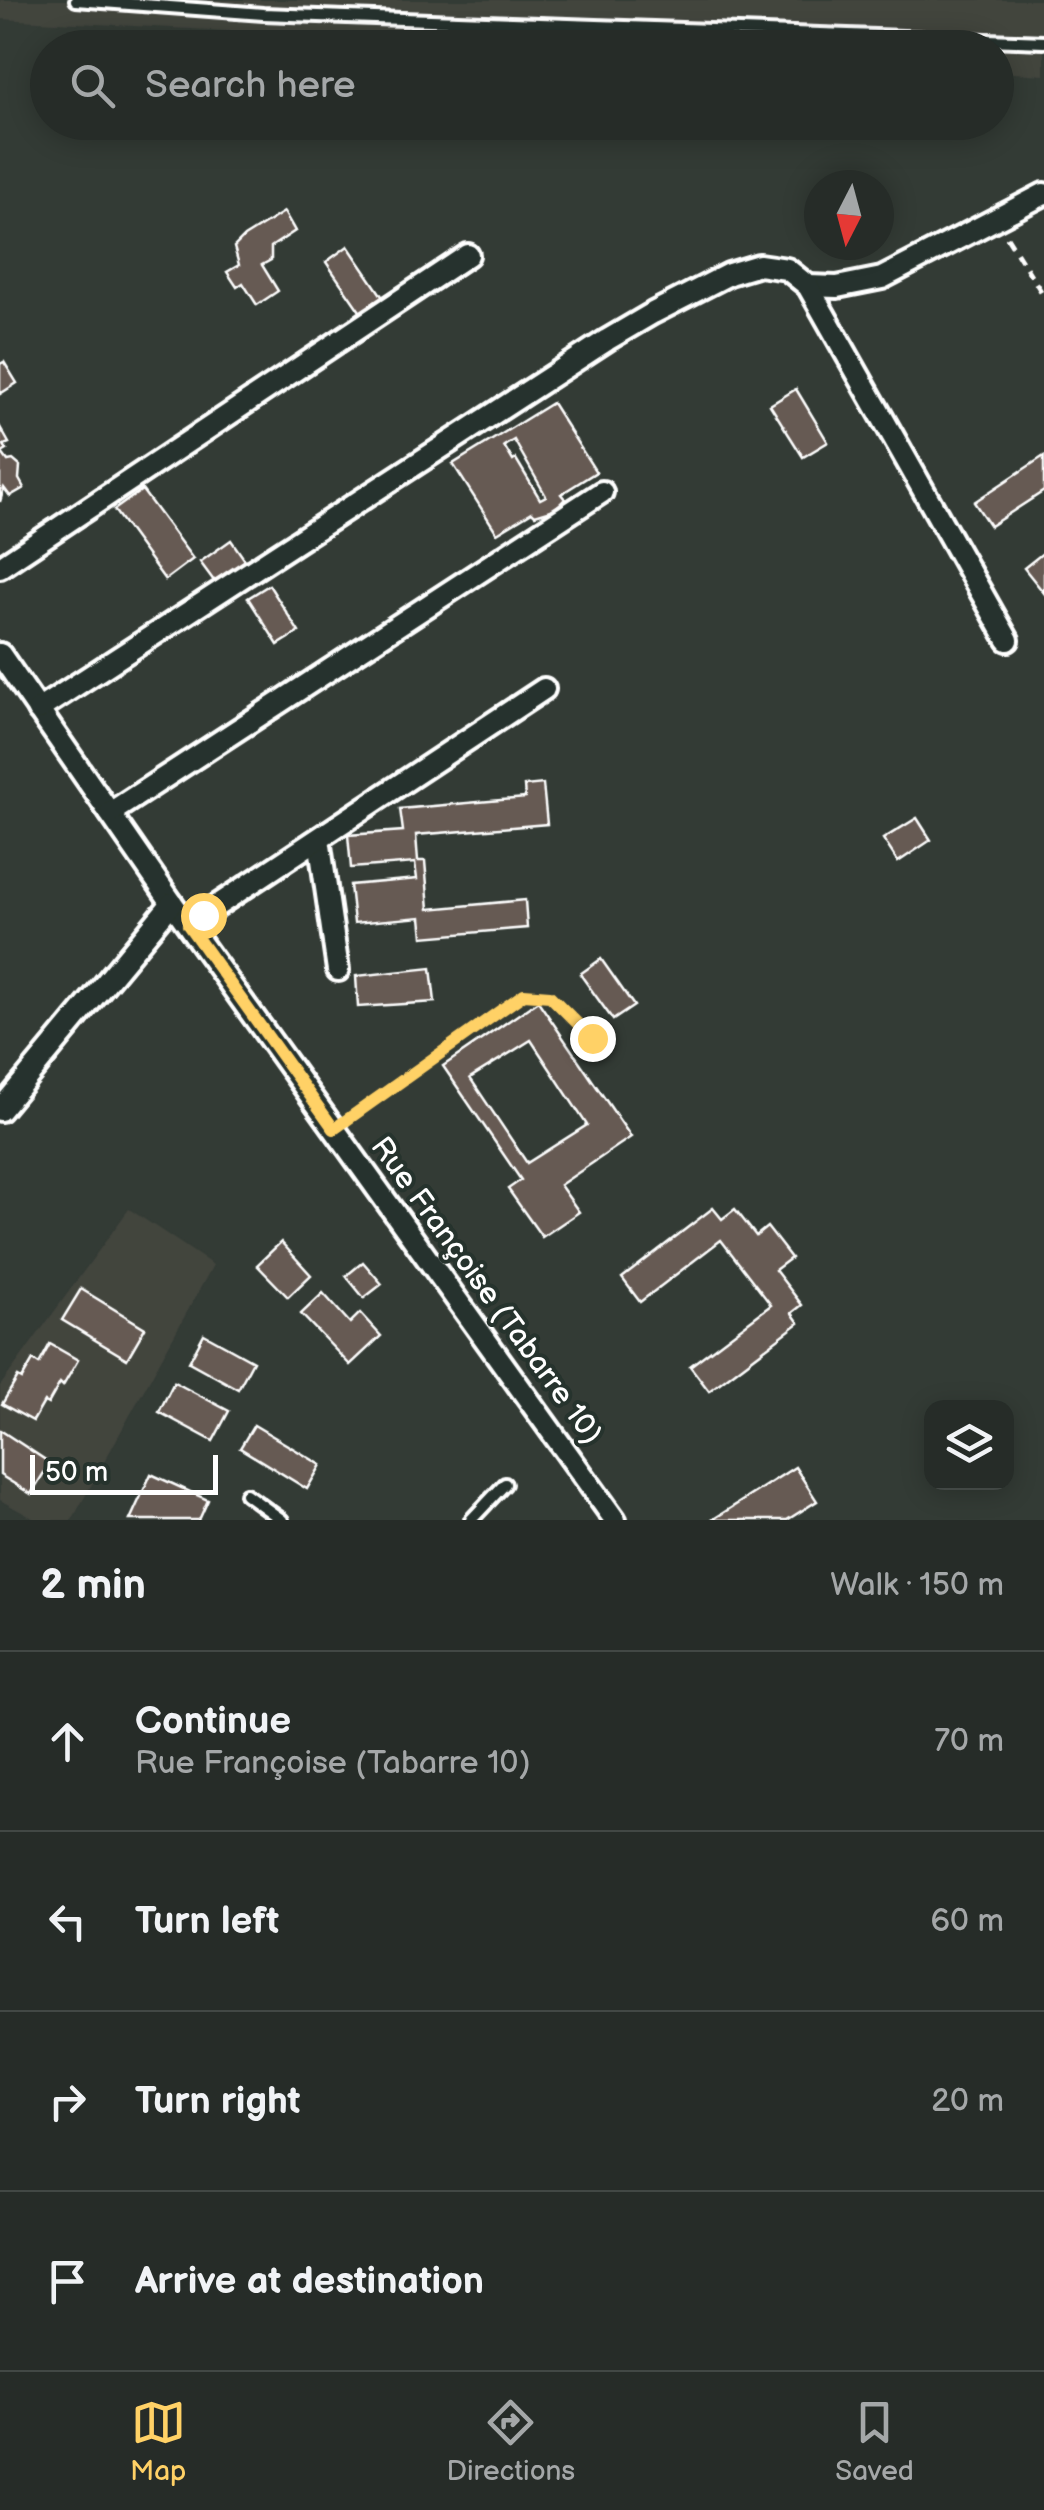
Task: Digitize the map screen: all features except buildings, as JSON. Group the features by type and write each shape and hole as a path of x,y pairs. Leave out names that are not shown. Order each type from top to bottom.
{"street":[{"path":"808,286 837,288 882,278 1044,194"},
{"path":"0,567 468,254"},
{"path":"38,710 607,340 729,274 759,265 787,269 808,286 1008,640"},
{"path":"110,813 602,492"},
{"name":"Rue Françoise (Tabarre 10)","path":"0,654 172,903 196,920 334,1129 614,1520"},
{"path":"196,920 544,689"},
{"path":"319,838 338,970"},
{"path":"0,1110 172,903"}],"lane":[{"path":"76,0 263,14 709,30"},
{"path":"1014,41 1044,42"},
{"path":"471,1520 505,1484"},
{"path":"246,1494 282,1520"}],"path":[{"path":"996,217 1044,296"},
{"path":"334,1129 524,994 550,996 592,1038"}],"shaded area":[{"path":"0,0 1044,0 1044,75 1014,73 1014,30 209,30 0,19"},
{"path":"129,1209 213,1265 72,1520 36,1520 0,1500 0,1386"}],"route":[{"path":"203,915 188,925 334,1129 524,994 550,996 592,1038"}]}
